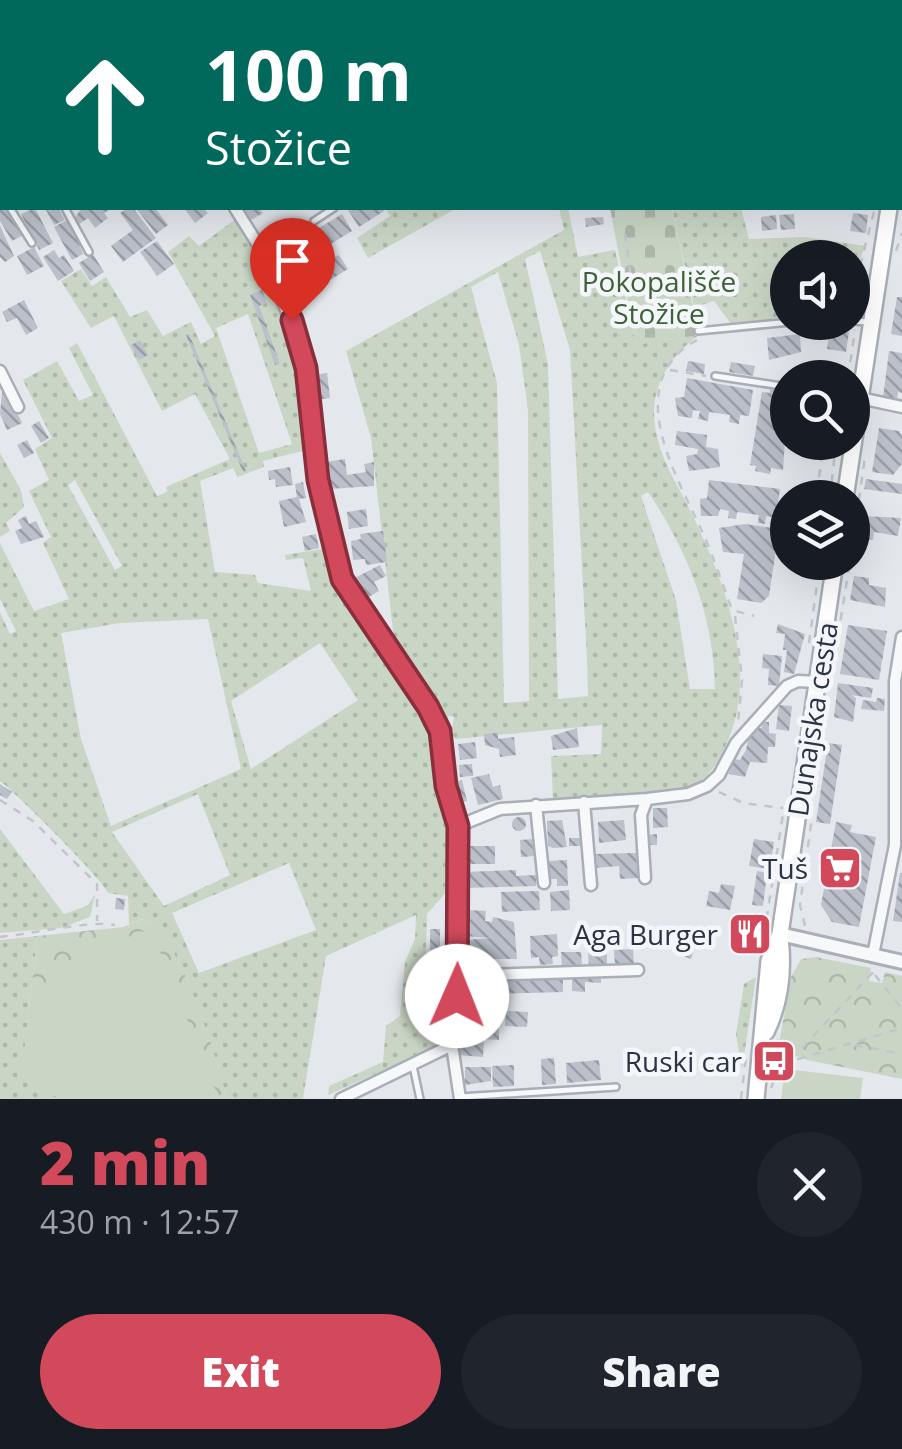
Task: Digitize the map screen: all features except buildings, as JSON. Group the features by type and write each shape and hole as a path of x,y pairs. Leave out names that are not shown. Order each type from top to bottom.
{"main road":[{"path":"866,360 890,210"},
{"name":"Dunajska cesta","path":"746,1098 774,1014 783,967 780,934 832,580"}],"street":[{"path":"235,210 262,251 298,339 306,368 318,480 342,579 434,717 446,786 458,826 458,976 452,1045 460,1098"},
{"path":"0,371 18,406"},
{"path":"870,400 902,407"},
{"path":"874,956 892,868 900,785 898,682 902,638"},
{"path":"458,826 500,809 688,794 719,776 736,744 788,686 798,681 816,682"},
{"path":"644,878 641,816 647,800"},
{"path":"584,802 591,885"},
{"path":"536,805 544,883"},
{"path":"780,934 902,962"},
{"path":"458,976 638,970"},
{"path":"341,1099 357,1095 452,1045"}],"lane":[{"path":"11,210 32,243"},
{"path":"65,210 89,252"},
{"path":"314,221 331,210"},
{"path":"698,330 770,324"},
{"path":"716,376 770,384"},
{"path":"413,1066 420,1099"},
{"path":"460,1098 616,1087"}],"path":[{"path":"868,240 875,210"},
{"path":"625,234 633,293 660,288"},
{"path":"710,330 678,354 668,370 658,412 662,449 735,614 742,680 736,744"},
{"path":"668,370 716,376"},
{"path":"819,477 822,460"},
{"name":"Dunajska cesta","path":"810,636 818,580"},
{"name":"Dunajska cesta","path":"836,649 847,580"},
{"path":"735,614 754,616"},
{"name":"Dunajska cesta","path":"707,786 743,803 785,808 762,948"},
{"path":"0,800 33,821 97,884 97,921"},
{"name":"Dunajska cesta","path":"806,924 800,905 812,806"},
{"path":"0,937 64,932 97,921 115,925"},
{"path":"791,1060 874,974 902,1009"},
{"path":"780,1064 902,1028"},
{"path":"854,1044 902,1054"}],"green space":[{"path":"386,210 453,210 368,258 357,238 390,216"},
{"path":"559,210 568,210 578,257 615,250 636,344 699,335 679,352 664,374 654,412 664,459 714,563 738,652 737,710 729,738 708,775 687,790 553,799 551,756 601,754 602,725 456,739 451,734 454,717 449,716 442,725 395,648 371,438 346,351 564,230","holes":["540,251 570,350 588,696 558,699 548,364 525,259","498,272 519,345 528,410 529,701 504,703 497,383 471,287","648,492 687,561 696,586 710,636 715,689 690,689 676,600 641,496"]},
{"name":"Pokopališče Stožice","path":"610,210 672,210 699,335 636,345"},
{"path":"672,210 742,210 749,239 825,240 770,240 770,322 732,325 714,301 694,307"},
{"path":"237,218 253,245 288,329 302,388 310,449 263,461 264,467 238,477 233,468 200,481 215,572 255,575 258,583 311,591 303,558 286,560 285,555 327,548 348,602 377,636 431,721 455,843 455,882 427,914 425,980 438,992 435,1047 328,1095 329,1086 383,1062 386,1026 400,1016 405,962 415,939 416,915 326,956 303,1099 227,1099 195,999 170,947 157,929 143,919 129,924 128,896 108,893 77,856 0,781 0,612 10,634 16,631 0,599 0,543 34,611 69,599 43,543 51,537 29,491 49,480 35,449 52,438 23,380 57,361 79,401 93,395 69,348 77,343 157,496 167,492 166,487 230,459 195,394 162,411 114,316 91,328 61,281 81,269 92,286 106,277 130,317 147,310 163,336 191,322 201,344 215,336 168,252 189,236 199,246","holes":["248,314 292,444 259,453 216,328","75,480 122,566 115,570 68,485","208,619 241,769 111,826 81,739 61,633 120,623","320,643 358,700 251,769 231,701","198,794 230,875 164,906 112,832","289,863 316,930 199,973 172,913"]},
{"path":"0,453 21,490 24,507 6,523 10,531 0,537"},
{"path":"0,829 64,914 87,906 95,895 90,917 61,928 0,933"},
{"path":"143,919 157,929 183,971 206,1028 227,1099 61,1099 30,1083 22,1073 37,936 123,927"},
{"path":"140,931 153,934 219,1099 61,1099 30,1083 22,1073 29,1010 81,962"},
{"path":"37,936 22,1073 30,1083 61,1099 0,1099 0,940"},
{"path":"816,957 871,968 869,981 882,983 885,972 902,976 902,1079 807,1060 778,1049 791,977 801,959"},
{"path":"756,977 742,1069 736,1034 744,984"},
{"path":"785,1069 863,1078 860,1099 781,1099"}],"place":[{"name":"Tuš","path":"840,868"},
{"name":"Aga Burger","path":"750,934"},
{"name":"Ruski car","path":"774,1061"}],"route":[{"path":"292,320 306,368 318,480 342,579 440,731 446,786 458,826 457,996"}]}
